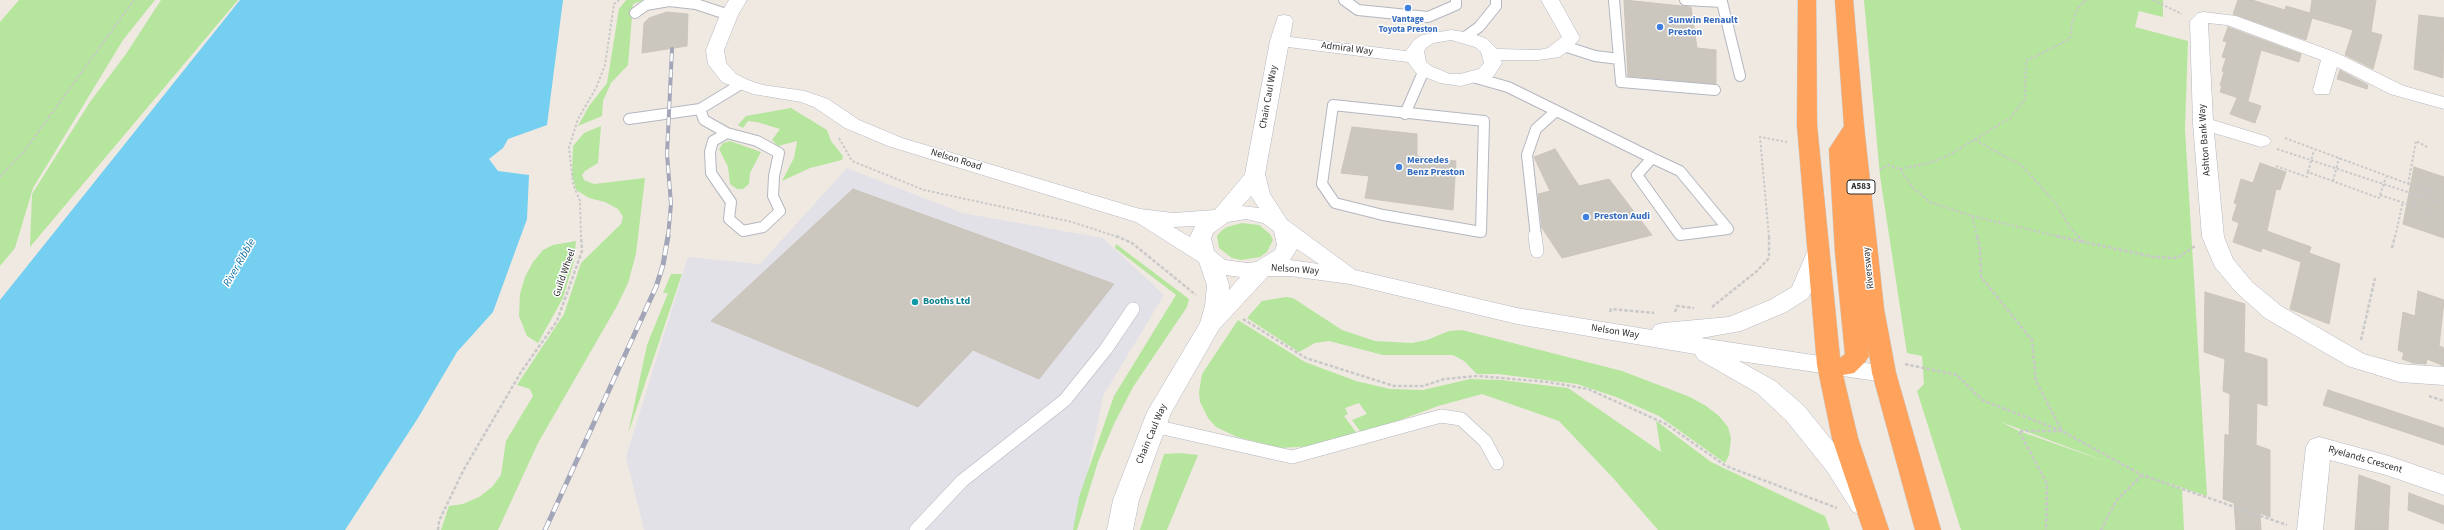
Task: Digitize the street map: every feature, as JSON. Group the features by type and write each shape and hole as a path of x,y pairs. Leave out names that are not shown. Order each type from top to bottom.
{"highway":[{"path":"1807,0 1807,125 1818,250 1838,366 1845,438 1873,524"},
{"name":"Riversway","path":"1844,0 1854,126 1873,310 1892,368 1928,530"},
{"name":"A583","path":"1838,366 1856,356 1846,252 1839,149 1854,126"}],"street":[{"name":"Nelson Road","path":"738,0 729,15 715,50 717,64 729,78 741,84 760,90 805,97 821,103 852,124 895,142 1139,216 1173,220 1220,216"},
{"path":"1492,54 1539,55 1553,53 1564,46 1571,38 1550,0"},
{"path":"2199,21 2204,17 2230,20 2331,57 2398,90 2444,103"},
{"name":"Chain Caul Way","path":"1281,226 1260,194 1256,174 1284,20"},
{"name":"Ashton Bank Way","path":"2199,21 2203,124 2213,237 2222,262 2244,287 2273,312 2356,360 2400,373 2444,376"},
{"path":"1419,64 1415,51 1420,44 1428,39 1451,35 1465,37 1481,43 1492,54 1493,63 1486,73 1476,78"},
{"name":"Admiral Way","path":"1279,41 1419,64 1447,79 1476,78"},
{"path":"2322,90 2331,57"},
{"path":"2203,124 2261,141"},
{"name":"Chain Caul Way","path":"1220,216 1245,189 1256,174"},
{"path":"1246,212 1270,218 1281,226 1287,236 1288,245 1279,258 1263,268 1247,271 1232,270 1219,266 1207,257 1200,238 1210,222 1220,216 1246,212"},
{"name":"Nelson Road","path":"1139,216 1207,257"},
{"name":"Nelson Way","path":"1281,226 1350,276"},
{"path":"1616,332 1733,326 1762,314 1800,292 1809,276 1818,250"},
{"name":"Chain Caul Way","path":"1207,257 1218,285 1216,306 1211,323"},
{"name":"Chain Caul Way","path":"1120,530 1126,500 1159,412 1211,323 1263,268"},
{"name":"Nelson Way","path":"1263,268 1290,268 1350,276 1517,316 1688,344 1838,366 1892,368"},
{"path":"1688,344 1766,388 1794,413 1836,464 1873,524"},
{"name":"Ryelands Crescent","path":"2302,529 2318,447 2389,466 2444,485"}],"lane":[{"path":"1344,0 1358,10 1428,17 1456,5 1456,0"},
{"path":"1465,37 1479,27 1496,6 1496,0"},
{"path":"1614,0 1621,82 1715,90"},
{"path":"1685,0 1722,2 1740,76"},
{"path":"635,13 646,6 669,1 696,4 729,15"},
{"path":"1564,46 1595,56 1619,59"},
{"path":"1405,114 1419,64"},
{"path":"1476,78 1508,87 1556,111 1652,158 1680,172 1728,229 1680,236 1637,175 1652,158"},
{"path":"630,119 700,109 741,84"},
{"path":"1333,106 1405,114 1484,121 1481,232 1383,215 1335,203 1322,184 1333,106"},
{"path":"700,109 704,120 728,133 756,141 779,153 774,176 773,196 780,211 763,227 744,231 729,219 731,202 711,173 710,152 713,141 728,133"},
{"path":"1537,251 1527,154 1536,129 1556,111"},
{"path":"916,530 962,481 1065,400 1106,349 1133,309"},
{"path":"1154,426 1292,457 1441,416 1461,419 1485,441 1497,463"}],"path":[{"path":"0,176 25,150 134,0"},
{"name":"Guild Wheel","path":"438,530 439,521 463,471 521,372 557,321 582,252 580,201 573,184 569,147 578,119 596,88 605,65 614,4 619,0"},
{"path":"1881,170 1888,165 1900,169 1929,163 1949,154 2010,118 2025,99 2026,61 2070,39 2072,23 2078,8 2086,0"},
{"path":"2153,0 2199,21"},
{"path":"1709,309 1757,271 1769,258 1768,227 1760,137 1787,142"},
{"path":"2285,138 2315,148 2314,150 2387,175 2386,177 2433,192"},
{"path":"1974,140 2021,165 2055,202 2070,228 2084,242"},
{"path":"2261,141 2312,161 2444,204"},
{"path":"2408,184 2416,141 2429,148"},
{"path":"2276,166 2307,177 2314,150"},
{"path":"2333,181 2338,169 2339,158"},
{"path":"1900,169 1913,188 1930,202 1972,216 2084,242 2154,257 2177,258 2213,237"},
{"path":"2308,172 2379,198 2386,177"},
{"path":"2415,206 2419,188"},
{"path":"2380,194 2432,212"},
{"path":"2392,248 2403,202"},
{"path":"1972,216 1980,247 1981,277 2032,340 2036,381 2062,430"},
{"path":"2356,360 2375,278"},
{"path":"1682,315 1674,315 1677,306 1701,308"},
{"path":"1616,332 1611,309 1659,313"},
{"path":"1241,318 1306,358 1342,371 1394,386 1423,386 1444,379 1478,376 1548,382 1588,389 1666,424 1726,466 1873,524"},
{"path":"1892,368 1957,375 1982,400 2062,430 2142,475 2302,529"},
{"path":"2046,530 2047,484 2019,431 2062,430"},
{"path":"2101,530 2116,501 2142,475"}],"shaded area":[{"path":"847,168 962,213 1103,238 1164,295 1103,396 1076,530 644,530 626,457 688,257 760,264"}],"green space":[{"path":"19,0 155,0 123,40 33,188 15,248 0,266 0,22"},
{"path":"161,0 238,0 30,247 32,194 90,102 126,54"},
{"path":"626,0 644,0 633,4 628,65 611,83 603,101 602,116 578,126 589,106 607,83 619,9"},
{"path":"1864,0 2163,0 2163,17 2139,11 2135,27 2188,41 2185,129 2207,496 2165,482 2182,489 2184,530 1961,530 1917,391 1924,384 1922,356 1907,353 1880,176","holes":["2001,422 2110,463 2019,431"]},
{"path":"791,108 827,130 831,141 843,156 842,160 810,168 782,181 794,158 797,141 778,146 772,140 780,129 757,122 748,121 743,128 738,125 746,116"},
{"path":"601,126 598,163 585,171 582,175 584,180 594,184 645,178 636,254 628,283 617,306 538,443 498,530 441,530 449,506 463,504 479,497 492,487 501,475 506,441 533,396 530,389 517,385 564,314 581,263 621,224 623,217 618,209 605,202 589,198 576,190 572,175 573,146 584,133"},
{"path":"730,141 761,152 750,173 749,184 743,189 737,189 730,184 728,167 719,149 723,143"},
{"path":"1242,223 1259,225 1270,234 1273,240 1267,252 1260,257 1241,260 1232,258 1219,248 1217,236 1221,231 1227,227"},
{"path":"576,241 574,261 563,298 538,343 527,336 519,316 520,294 525,277 533,262 543,250 553,245"},
{"path":"1116,244 1189,299 1187,307 1133,387 1114,424 1098,462 1077,530 1073,530 1079,497 1114,396 1176,295 1115,248"},
{"path":"671,274 682,274 628,434 647,345 668,293 663,293"},
{"path":"1286,297 1293,298 1342,330 1375,341 1412,343 1427,340 1449,331 1462,330 1622,371 1690,397 1706,406 1719,416 1728,427 1731,438 1729,455 1725,463 1659,416 1616,397 1577,384 1498,374 1477,374 1464,361 1453,355 1383,355 1329,341 1315,343 1299,352 1247,318 1262,301"},
{"path":"1238,320 1305,362 1356,381 1390,389 1423,390 1470,379 1501,380 1568,388 1661,452 1656,421 1711,462 1825,516 1830,530 1658,530 1613,478 1559,421 1482,394 1438,406 1362,434 1352,420 1367,414 1359,403 1345,408 1348,414 1344,416 1358,435 1314,446 1280,448 1237,437 1216,427 1208,418 1200,402 1199,392 1202,374"},
{"path":"1180,453 1198,455 1167,530 1140,530 1164,454"}],"water":[{"name":"River Ribble","path":"240,0 563,0 547,125 508,139 503,148 489,159 498,171 529,175 527,219 493,312 457,352 418,418 345,530 0,530 0,300"}],"building":[{"name":"Sunwin Renault Preston","path":"1624,0 1691,7 1697,48 1716,50 1716,84 1628,76"},
{"path":"2238,0 2252,0 2285,10 2286,6 2310,13 2312,0 2376,0 2371,32 2382,35 2373,69 2345,55 2353,30 2312,18 2306,40 2233,14"},
{"path":"667,12 688,14 687,46 642,53 644,23 649,18"},
{"path":"2419,15 2444,18 2443,78 2414,69"},
{"path":"2228,27 2301,54 2299,62 2261,50 2248,101 2220,92 2222,86 2220,85 2224,72 2222,71 2226,58 2222,57 2227,42 2223,41"},
{"path":"2340,70 2368,85 2367,89 2337,79"},
{"path":"2237,98 2261,106 2255,123 2230,114"},
{"name":"Mercedes Benz Preston","path":"1352,127 1417,134 1417,156 1456,161 1453,210 1365,198 1369,176 1341,173"},
{"name":"Preston Audi","path":"1555,149 1579,186 1609,179 1652,235 1562,258 1542,228 1538,194 1550,191 1534,157"},
{"path":"2260,163 2286,172 2280,190 2276,189 2267,231 2311,247 2309,253 2340,264 2329,324 2290,309 2301,262 2262,248 2261,252 2233,242 2239,223 2232,220 2237,204 2234,203 2241,179 2253,183"},
{"path":"2414,167 2444,177 2444,238 2403,224"},
{"name":"Booths Ltd","path":"853,189 1114,284 1039,379 973,350 918,407 711,321"},
{"path":"2418,291 2444,300 2439,346 2444,348 2444,366 2427,359 2426,364 2413,363 2402,359 2404,353 2398,350 2403,312 2415,316"},
{"path":"2205,292 2245,304 2244,352 2267,359 2267,406 2257,403 2256,445 2270,450 2270,517 2260,513 2261,530 2236,530 2234,503 2223,499 2225,434 2229,436 2230,394 2223,391 2225,359 2204,352"},
{"path":"2328,390 2444,428 2444,445 2323,405"},
{"path":"2359,475 2390,486 2388,530 2355,530"},
{"path":"2409,493 2444,506 2444,524 2408,510"}],"railway":[{"path":"668,237 671,204 667,154 672,49"},
{"path":"545,530 656,287 663,265 668,236"}],"place":[{"name":"Vantage Toyota Preston","path":"1408,8"},
{"name":"Sunwin Renault Preston","path":"1660,27"},
{"name":"Mercedes Benz Preston","path":"1399,167"},
{"name":"Preston Audi","path":"1586,217"},
{"name":"Booths Ltd","path":"915,302"}]}
